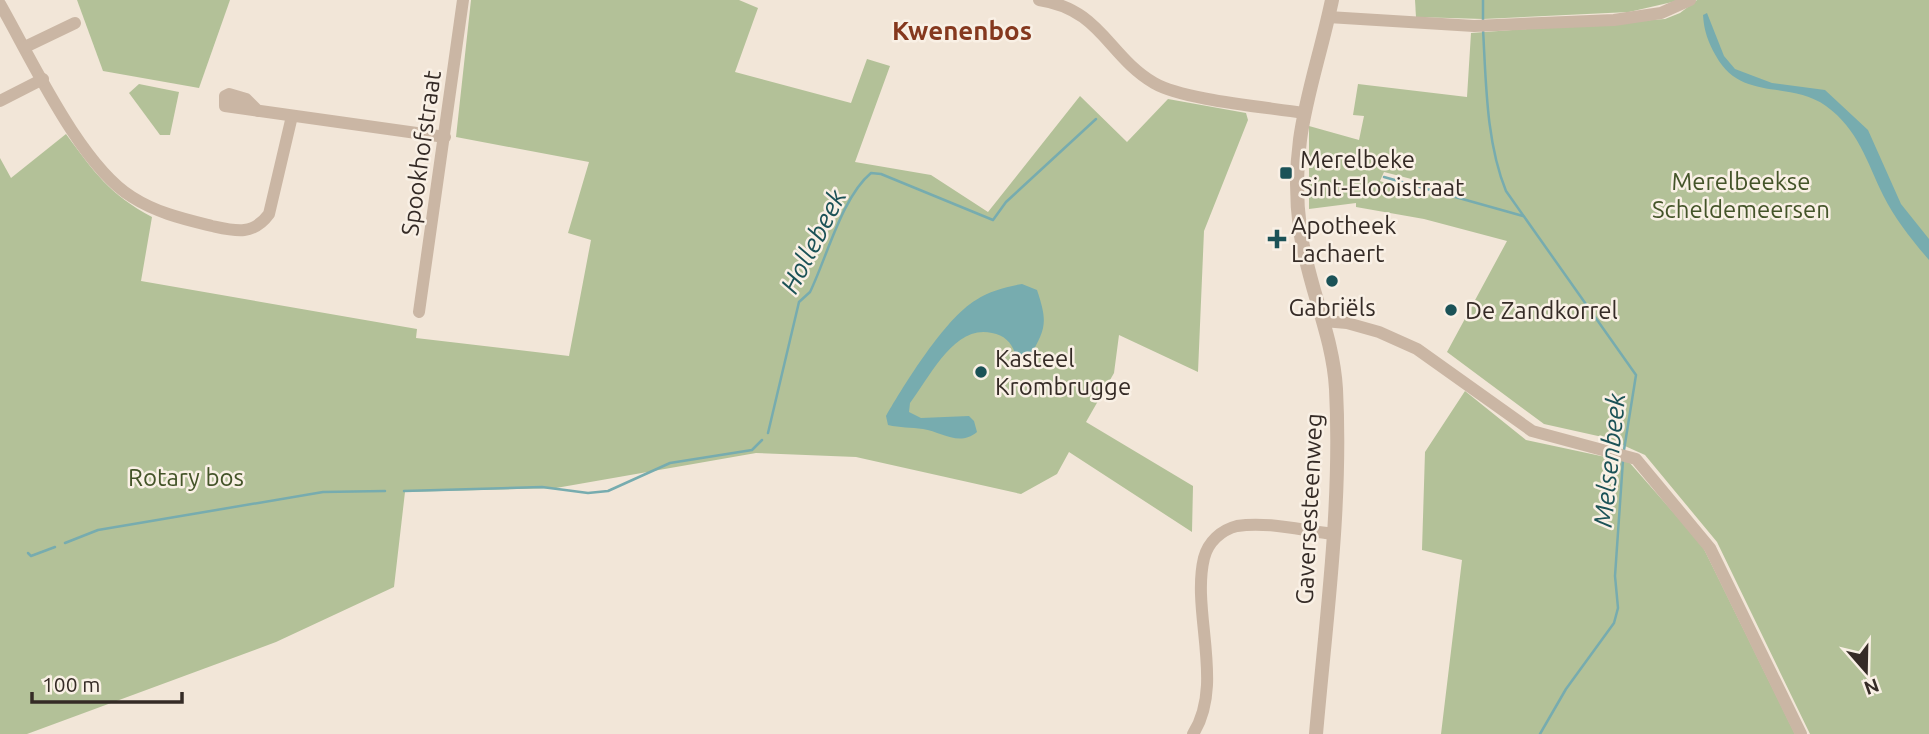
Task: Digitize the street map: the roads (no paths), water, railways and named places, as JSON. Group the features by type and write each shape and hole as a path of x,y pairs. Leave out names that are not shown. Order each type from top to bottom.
{"street":[{"name":"Spookhofstraat","path":"419,312 463,0"},
{"path":"1039,0 1079,5 1154,83 1177,92 1303,113"},
{"name":"Gaversesteenweg","path":"1316,734 1338,471 1336,388 1333,352 1304,256 1296,199 1296,157 1303,113 1332,0"},
{"path":"1328,17 1477,26 1637,17 1673,10 1690,0"},
{"path":"0,4 96,163 130,196 168,215 239,232 262,224 269,214 292,116"},
{"path":"25,47 75,23"},
{"path":"0,101 43,79"},
{"path":"258,111 445,137"},
{"path":"1324,321 1347,323 1379,332 1418,349 1532,431 1629,455 1641,464 1710,548 1801,734"},
{"path":"1193,734 1203,708 1206,681 1203,579 1204,558 1210,544 1220,533 1249,525 1334,534"}],"water":[{"path":"1707,13 1724,56 1735,69 1772,83 1825,90 1868,130 1901,204 1929,239 1929,260 1893,212 1846,125 1826,106 1812,98 1752,85 1739,80 1726,70 1707,36 1703,15"},
{"path":"1022,284 1037,290 1044,318 1042,332 1029,358 1015,353 1000,335 978,332 966,336 944,355 910,403 909,412 921,418 969,416 974,421 977,432 957,438 923,429 888,425 886,416 914,370 951,321 981,297"}],"waterway":[{"name":"Melsenbeek","path":"1483,0 1483,22"},
{"name":"Melsenbeek","path":"1483,29 1491,132 1499,172 1506,191 1636,375 1624,450"},
{"name":"Hollebeek","path":"768,433 799,302 810,292 843,212 871,173 881,174 993,220 1006,202 1096,119"},
{"path":"1384,177 1523,216"},
{"name":"Hollebeek","path":"404,491 542,487 588,493 608,491 670,463 752,450 762,440"},
{"name":"Melsenbeek","path":"1540,734 1566,689 1614,623 1618,608 1615,576 1623,460"},
{"name":"Hollebeek","path":"65,543 98,530 323,492 385,491"},
{"name":"Melsenbeek","path":"28,553 31,556 55,547"}],"place":[{"name":"Merelbeke Sint-Elooistraat","path":"1286,173"},
{"name":"Apotheek Lachaert","path":"1277,239"},
{"name":"Gabriëls","path":"1332,281"},
{"name":"De Zandkorrel","path":"1451,310"},
{"name":"Kasteel Krombrugge","path":"981,372"}],"district":[{"name":"Kwenenbos","path":"962,30"}],"park label":[{"name":"Merelbeekse Scheldemeersen","path":"1741,195"},
{"name":"Rotary bos","path":"186,477"}]}
